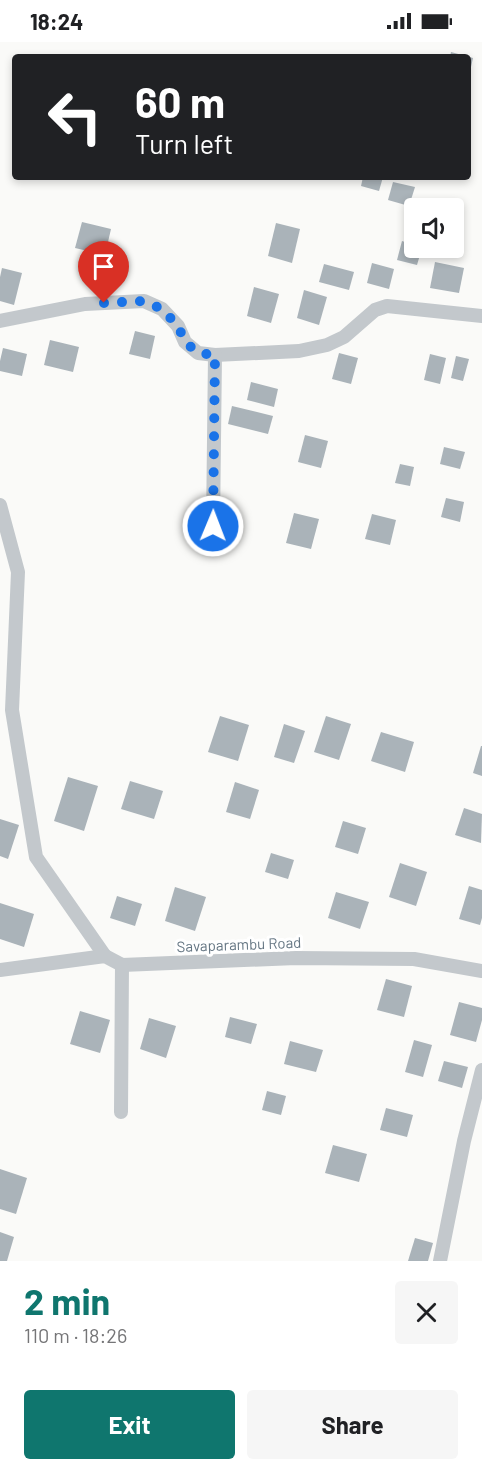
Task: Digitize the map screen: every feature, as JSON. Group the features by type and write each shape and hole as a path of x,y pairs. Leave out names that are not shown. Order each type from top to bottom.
{"street":[{"path":"0,321 85,303 144,301 162,309 178,326 185,342 198,353 215,355 299,351 327,345 344,337 375,309 387,306 482,316"},
{"path":"213,526 215,355"},
{"path":"0,506 18,572 12,710 36,857 105,956 122,965 121,1112"},
{"path":"0,970 105,956"},
{"name":"Savaparambu Road","path":"122,965 296,958 414,959 482,971"},
{"path":"440,1261 464,1141 482,1070"}],"building":[{"path":"362,180 382,180 379,191 361,186"},
{"path":"393,182 415,187 412,198 404,198 404,205 388,200"},
{"path":"82,222 111,229 105,255 75,248"},
{"path":"276,223 300,229 292,263 268,256"},
{"path":"402,241 404,242 404,258 419,258 417,265 397,260"},
{"path":"435,262 464,268 459,293 430,288"},
{"path":"372,263 394,269 389,289 367,283"},
{"path":"324,264 354,272 349,290 319,282"},
{"path":"2,268 22,273 14,305 0,301"},
{"path":"254,287 279,294 271,323 247,316"},
{"path":"304,290 327,297 319,325 297,318"},
{"path":"135,331 155,336 150,359 129,354"},
{"path":"50,340 79,347 73,372 44,365"},
{"path":"3,348 27,354 22,376 0,371"},
{"path":"339,353 358,358 351,384 332,379"},
{"path":"430,354 446,358 440,384 424,380"},
{"path":"456,356 469,359 463,381 451,378"},
{"path":"251,382 278,389 274,407 247,400"},
{"path":"232,406 273,416 268,434 228,424"},
{"path":"305,435 328,441 321,468 298,462"},
{"path":"444,447 465,452 460,469 440,464"},
{"path":"400,464 414,467 410,486 395,483"},
{"path":"446,498 464,502 460,522 441,517"},
{"path":"294,513 319,519 311,549 286,543"},
{"path":"372,514 396,520 390,545 365,539"},
{"path":"220,716 249,725 238,761 208,752"},
{"path":"326,716 351,724 339,760 314,752"},
{"path":"284,724 305,731 294,763 274,757"},
{"path":"381,732 414,742 405,772 371,761"},
{"path":"482,746 482,776 473,773"},
{"path":"68,777 98,786 84,831 54,821"},
{"path":"130,781 163,791 154,819 121,809"},
{"path":"235,782 259,790 250,819 226,812"},
{"path":"464,808 482,814 481,843 455,835"},
{"path":"0,819 19,825 8,859 0,856"},
{"path":"343,821 366,828 358,854 335,847"},
{"path":"271,853 294,860 288,879 265,872"},
{"path":"400,863 427,872 416,906 389,897"},
{"path":"469,886 482,890 480,925 459,919"},
{"path":"175,887 206,897 195,931 165,921"},
{"path":"336,892 369,902 360,929 328,918"},
{"path":"117,896 142,904 135,926 110,918"},
{"path":"0,903 34,914 24,947 0,939"},
{"path":"386,979 412,986 404,1017 377,1010"},
{"path":"459,1002 482,1008 482,1020 476,1042 450,1035"},
{"path":"80,1011 110,1020 100,1053 70,1044"},
{"path":"230,1017 257,1024 251,1044 225,1037"},
{"path":"149,1018 176,1026 166,1058 140,1049"},
{"path":"414,1040 432,1045 423,1077 405,1072"},
{"path":"290,1041 323,1050 316,1072 284,1064"},
{"path":"444,1061 468,1067 462,1088 438,1081"},
{"path":"267,1091 286,1096 281,1115 262,1110"},
{"path":"386,1108 413,1115 407,1137 380,1130"},
{"path":"333,1145 367,1154 359,1182 325,1173"},
{"path":"0,1169 27,1178 16,1214 0,1209"},
{"path":"0,1232 14,1237 7,1261 0,1261"},
{"path":"415,1238 433,1243 428,1261 408,1261"}],"route":[{"path":"104,303 144,301 162,309 178,326 185,342 198,353 215,355 213,526"}]}
